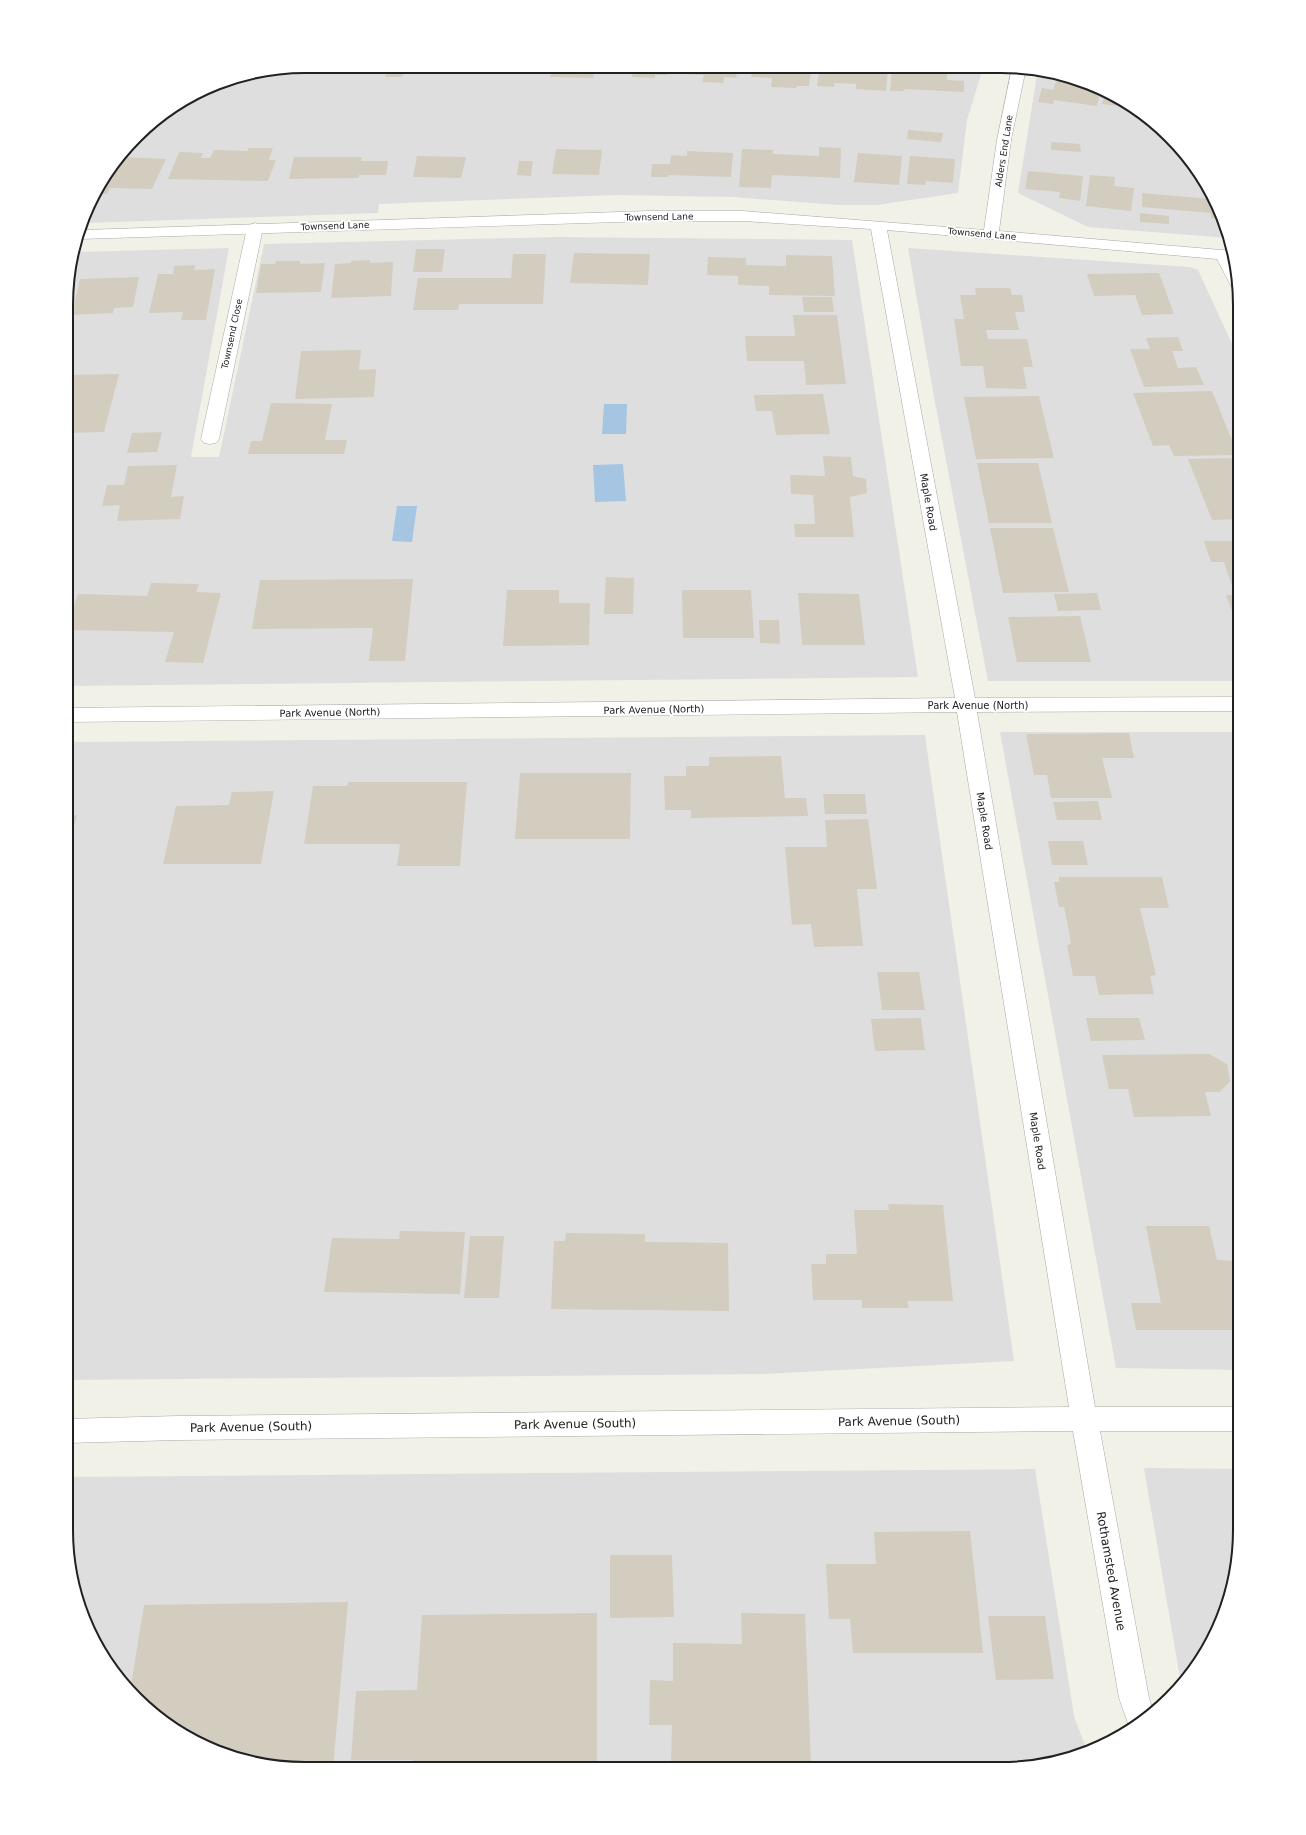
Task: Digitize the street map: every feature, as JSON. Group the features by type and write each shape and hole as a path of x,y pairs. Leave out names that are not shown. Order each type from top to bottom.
{"street":[{"name":"Alders End Lane","path":"991,235 1004,140 1018,73"},
{"name":"Townsend Lane","path":"84,235 649,216 743,216 878,225 1228,256"},
{"name":"Maple Road","path":"878,225 966,705 1084,1419"},
{"name":"Townsend Close","path":"210,439 255,228"},
{"name":"Park Avenue (North)","path":"73,715 966,705 1233,704"},
{"name":"Park Avenue (South)","path":"73,1431 186,1428 1084,1419 1233,1419"},
{"name":"Rothamsted Avenue","path":"1084,1419 1134,1698 1140,1715"}],"shaded area":[{"path":"290,73 981,73 967,120 958,193 877,205 839,205 732,197 616,195 379,204 378,213 88,223 97,202 112,176 131,152 152,131 176,112 202,97 230,85 260,77"},
{"path":"1037,76 1046,77 1076,85 1104,97 1130,112 1154,131 1175,152 1194,176 1209,202 1223,238 1088,227 1018,193"},
{"path":"556,237 852,240 918,677 73,686 73,290 79,252 229,248 191,457 219,457 264,244"},
{"path":"908,248 1190,267 1198,270 1233,346 1233,681 988,681 934,397"},
{"path":"1000,732 1233,732 1233,1370 1116,1368"},
{"path":"925,735 1014,1361 764,1374 73,1380 73,742"},
{"path":"1144,1468 1233,1469 1233,1545 1229,1575 1221,1605 1209,1633 1194,1659 1180,1677"},
{"path":"1035,1469 1074,1716 1085,1746 1046,1758 1016,1762 290,1762 260,1758 230,1750 202,1738 176,1723 141,1694 112,1659 97,1633 85,1605 77,1575 73,1545 73,1477"}],"water":[{"path":"604,404 627,404 626,434 602,434"},
{"path":"623,464 626,501 595,502 593,465"},
{"path":"397,506 417,506 412,542 392,541"}],"building":[{"path":"386,73 403,73 402,77 385,77"},
{"path":"551,73 594,73 593,78 550,77"},
{"path":"633,73 667,73 667,75 655,75 655,78 632,77"},
{"path":"737,73 736,78 724,77 723,83 702,82 704,75 680,74"},
{"path":"752,73 811,73 809,86 797,86 796,88 771,87 772,78 751,77"},
{"path":"819,73 888,73 886,91 856,89 856,84 834,83 834,87 817,86"},
{"path":"892,73 947,73 947,80 964,81 964,92 904,89 903,91 890,91"},
{"path":"1056,81 1064,82 1076,85 1100,95 1097,106 1054,100 1053,104 1038,102 1042,88 1053,90"},
{"path":"1104,97 1121,106 1102,104"},
{"path":"908,130 943,133 941,142 907,139"},
{"path":"1051,142 1080,144 1081,152 1051,150"},
{"path":"819,147 841,148 840,178 772,175 771,188 739,187 742,149 773,150 773,154 819,156"},
{"path":"248,148 273,148 269,160 276,160 268,181 168,179 179,152 203,153 201,158 210,158 214,150 248,151"},
{"path":"556,149 602,150 599,175 552,174"},
{"path":"687,151 733,153 731,177 668,175 668,177 651,177 652,164 670,164 671,155 687,156"},
{"path":"858,153 902,156 899,185 854,182"},
{"path":"417,156 466,157 461,178 413,177"},
{"path":"910,156 955,159 953,183 926,181 925,185 907,184"},
{"path":"127,157 166,159 152,189 110,188 107,194 101,194 112,176"},
{"path":"294,157 362,157 361,161 388,161 386,175 359,175 358,178 289,179"},
{"path":"519,161 533,161 531,176 517,175"},
{"path":"1028,171 1083,176 1080,201 1059,198 1060,192 1025,189"},
{"path":"1090,175 1115,177 1114,186 1134,188 1131,211 1086,206"},
{"path":"1142,193 1207,199 1216,218 1211,218 1211,213 1142,207"},
{"path":"1140,213 1169,216 1169,224 1140,222"},
{"path":"416,249 445,249 442,272 413,272"},
{"path":"574,253 650,254 648,285 570,283"},
{"path":"513,254 546,254 543,304 459,304 458,310 413,310 418,278 511,278"},
{"path":"786,255 832,256 835,296 769,295 769,286 738,285 738,276 707,275 708,257 746,258 746,265 786,266"},
{"path":"370,260 370,263 393,262 391,296 331,298 335,264"},
{"path":"276,261 300,261 300,264 325,263 321,292 256,293 261,264 275,264"},
{"path":"195,265 194,270 215,269 206,320 181,320 183,312 149,313 158,274 173,274 174,266"},
{"path":"1159,273 1174,314 1142,315 1135,295 1094,296 1087,274"},
{"path":"139,277 133,307 114,308 113,313 73,315 80,279"},
{"path":"975,288 1010,288 1012,295 1022,295 1025,312 1015,312 1019,330 986,330 988,339 1027,339 1033,367 1023,367 1027,389 986,388 983,366 961,366 954,319 964,319 960,295 976,295"},
{"path":"802,297 832,297 834,312 804,312"},
{"path":"793,315 837,315 846,384 806,385 804,361 747,361 745,336 795,336"},
{"path":"1178,337 1183,351 1172,351 1178,368 1196,367 1204,385 1144,387 1130,349 1150,349 1146,338"},
{"path":"361,350 359,370 376,369 374,397 295,399 301,351"},
{"path":"119,374 104,432 73,433 73,375"},
{"path":"1212,391 1233,443 1233,455 1174,456 1169,445 1153,446 1133,393"},
{"path":"823,394 830,434 776,435 772,411 756,411 754,395"},
{"path":"1039,396 1054,458 976,459 964,397"},
{"path":"271,403 332,404 325,440 347,440 344,454 248,454 251,441 262,441"},
{"path":"162,432 157,452 127,453 132,433"},
{"path":"823,456 851,457 853,476 866,479 867,493 850,497 854,537 795,537 794,524 815,524 813,495 791,494 790,475 825,476"},
{"path":"1233,458 1233,519 1212,520 1188,459"},
{"path":"977,463 1038,463 1052,523 989,523"},
{"path":"177,465 171,497 184,496 180,519 117,521 120,505 102,506 107,485 124,485 128,466"},
{"path":"990,528 1053,528 1069,592 1003,593"},
{"path":"1204,541 1233,541 1233,589 1224,562 1211,562"},
{"path":"606,577 634,578 633,614 604,614"},
{"path":"413,579 405,661 369,661 373,628 252,629 260,580"},
{"path":"151,583 199,584 196,592 221,593 203,663 165,662 174,632 73,630 73,606 78,594 147,596"},
{"path":"507,590 559,590 559,603 590,603 589,645 503,646"},
{"path":"682,590 751,590 754,638 683,638"},
{"path":"798,593 859,594 865,645 802,645"},
{"path":"1097,593 1101,610 1058,611 1054,594"},
{"path":"1226,595 1233,595 1233,614"},
{"path":"1080,616 1091,662 1017,662 1008,617"},
{"path":"759,620 779,620 780,644 760,643"},
{"path":"1129,733 1134,758 1102,758 1112,798 1051,798 1047,775 1034,775 1026,734"},
{"path":"781,756 785,798 806,798 808,816 691,818 691,810 665,810 664,776 686,776 686,766 709,766 709,757"},
{"path":"520,773 631,773 630,839 515,839"},
{"path":"348,782 467,782 460,866 397,866 400,844 304,844 313,786 347,786"},
{"path":"274,791 261,864 163,864 176,806 229,805 232,792"},
{"path":"823,794 865,794 867,814 825,814"},
{"path":"1098,801 1102,820 1057,820 1053,802"},
{"path":"73,815 77,815 73,829"},
{"path":"868,819 877,889 857,889 863,946 814,947 811,924 792,925 785,847 827,847 825,820"},
{"path":"1048,841 1083,841 1088,865 1052,865"},
{"path":"1059,877 1162,877 1169,908 1140,908 1156,975 1150,976 1154,994 1099,995 1095,976 1073,976 1067,945 1071,944 1068,926 1064,907 1059,907 1054,882 1059,882"},
{"path":"877,972 919,972 925,1010 882,1010"},
{"path":"921,1018 925,1050 875,1051 871,1019"},
{"path":"1086,1018 1139,1018 1145,1040 1091,1041"},
{"path":"1209,1054 1227,1064 1230,1081 1220,1092 1205,1092 1211,1116 1134,1117 1128,1089 1109,1089 1102,1055"},
{"path":"888,1204 943,1205 953,1301 907,1301 909,1308 862,1308 862,1300 813,1300 811,1264 826,1264 826,1254 857,1254 854,1210 889,1210"},
{"path":"1146,1226 1209,1226 1217,1260 1233,1261 1233,1330 1136,1330 1131,1303 1161,1303"},
{"path":"400,1231 465,1232 460,1294 324,1292 332,1238 399,1239"},
{"path":"566,1233 645,1234 645,1242 728,1243 729,1311 551,1309 554,1241 565,1241"},
{"path":"470,1236 504,1236 499,1298 464,1298"},
{"path":"970,1531 983,1653 853,1653 850,1619 829,1619 826,1564 876,1564 874,1532"},
{"path":"610,1555 672,1555 674,1617 610,1618"},
{"path":"348,1602 333,1762 290,1762 260,1758 230,1750 189,1731 164,1714 131,1683 144,1605"},
{"path":"597,1613 597,1762 413,1762 413,1760 351,1760 356,1691 417,1690 422,1615"},
{"path":"741,1613 805,1614 811,1762 671,1762 672,1725 649,1725 650,1680 673,1681 673,1643 742,1644"},
{"path":"988,1616 1045,1616 1054,1679 996,1680"}]}
